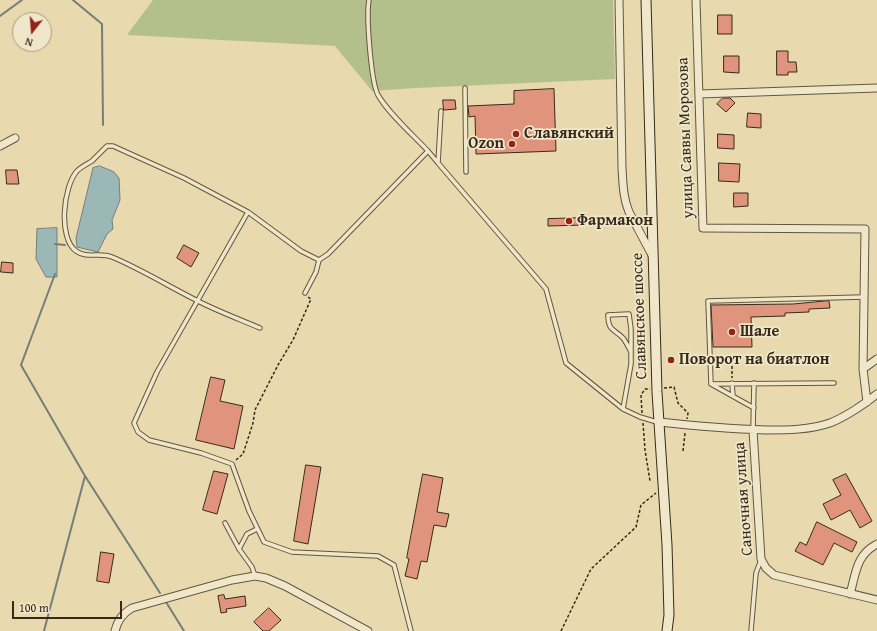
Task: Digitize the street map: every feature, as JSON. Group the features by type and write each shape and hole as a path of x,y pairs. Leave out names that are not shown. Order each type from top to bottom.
{"main road":[{"name":"Славянское шоссе","path":"646,0 657,392 670,615 667,631"}],"street":[{"path":"619,0 622,168 624,192 626,205 629,212 652,255"},
{"name":"улица Саввы Морозова","path":"696,0 703,228 865,229 863,369 867,402"},
{"path":"699,94 877,88"},
{"path":"0,146 15,138"},
{"path":"863,369 877,359"},
{"path":"659,422 698,427 753,430 799,430 830,422 867,402 877,394"},
{"name":"Саночная улица","path":"753,430 761,559 766,568 774,575 877,600"},
{"path":"850,594 860,558 865,552 877,544"},
{"path":"115,631 119,620 127,610 232,580 255,576 266,578 285,586 368,631"}],"lane":[{"path":"369,0 368,19 374,84 378,95 388,109 428,151 546,289 566,363 623,408 640,417 659,422"},
{"path":"465,88 466,172"},
{"path":"438,163 441,111"},
{"path":"260,328 198,301 111,257 105,255 88,256 76,251 68,241 64,219 64,204 69,188 77,171 90,162 107,146 113,146 184,178 248,212 301,251 319,260"},
{"path":"304,293 316,272 319,260 328,254 428,151"},
{"path":"248,212 157,372 134,423 138,432 149,440 202,453 232,464 249,511 264,542 292,552 378,556 394,565 411,631"},
{"path":"711,384 708,301 864,297"},
{"path":"623,408 631,364 631,352 631,329 629,314 608,316 608,324 613,331 623,338 631,352"},
{"path":"732,383 733,396"},
{"path":"753,430 754,383"},
{"path":"711,384 834,383"},
{"path":"711,384 754,408"},
{"path":"225,523 239,549 252,567 255,576"},
{"path":"239,549 247,534 257,529"},
{"path":"751,631 756,573 761,559"}],"path":[{"path":"232,464 243,454 253,423 255,410 278,365 293,340 306,311 311,299 304,293"},
{"path":"710,358 732,357 732,383"},
{"path":"645,450 650,481"},
{"path":"561,631 591,569 636,526 641,505 663,487"}],"green space":[{"path":"153,0 613,0 615,79 372,91 335,46 127,35"}],"water":[{"path":"100,166 114,172 119,178 120,200 112,220 113,229 107,234 98,252 77,247 76,238 93,168"},
{"path":"57,228 57,277 46,277 36,259 37,229"}],"building":[{"path":"718,15 732,15 732,34 718,34"},
{"path":"777,51 788,51 788,62 796,62 797,72 788,72 788,75 777,75"},
{"path":"724,56 739,56 739,73 724,72"},
{"name":"Славянский","path":"554,89 556,151 476,154 475,116 469,117 468,106 514,104 514,91"},
{"path":"723,98 730,98 735,103 726,112 717,104"},
{"path":"443,100 455,100 456,109 444,110"},
{"path":"748,113 761,114 761,128 747,127"},
{"path":"718,134 734,135 734,149 718,148"},
{"path":"719,163 740,164 739,182 719,181"},
{"path":"6,170 17,170 19,184 7,184"},
{"path":"734,193 748,193 748,206 734,207"},
{"path":"585,218 585,225 548,226 548,219"},
{"path":"184,245 199,253 191,267 177,258"},
{"path":"2,262 13,263 13,273 1,272"},
{"name":"Шале","path":"829,301 830,308 809,309 809,312 785,313 785,316 751,317 752,347 713,347 711,305 793,304"},
{"path":"211,377 225,380 220,401 243,406 234,449 196,440"},
{"path":"306,465 321,467 308,544 294,541"},
{"path":"214,471 228,474 217,514 203,510"},
{"path":"423,474 443,478 437,512 449,514 446,527 434,525 427,562 421,561 417,579 405,576"},
{"path":"846,474 872,521 860,528 850,510 831,520 823,504 841,495 833,480"},
{"path":"817,522 857,542 852,552 834,543 823,565 795,551 800,542 806,545"},
{"path":"101,552 114,554 109,583 97,581"},
{"path":"224,595 225,599 245,596 246,606 226,609 227,612 221,613 218,596"},
{"path":"269,608 281,620 269,631 263,631 254,622"}],"waterway":[{"path":"0,16 22,0"},
{"path":"73,0 102,24 103,125"},
{"path":"55,244 65,245"},
{"path":"55,274 21,365 85,476 160,593"},
{"path":"44,631 85,476"},
{"path":"166,602 184,631"}],"place":[{"name":"Славянский","path":"516,134"},
{"name":"Ozon","path":"512,144"},
{"name":"Фармакон","path":"569,221"},
{"name":"Шале","path":"732,332"},
{"name":"Поворот на биатлон","path":"671,360"}]}
